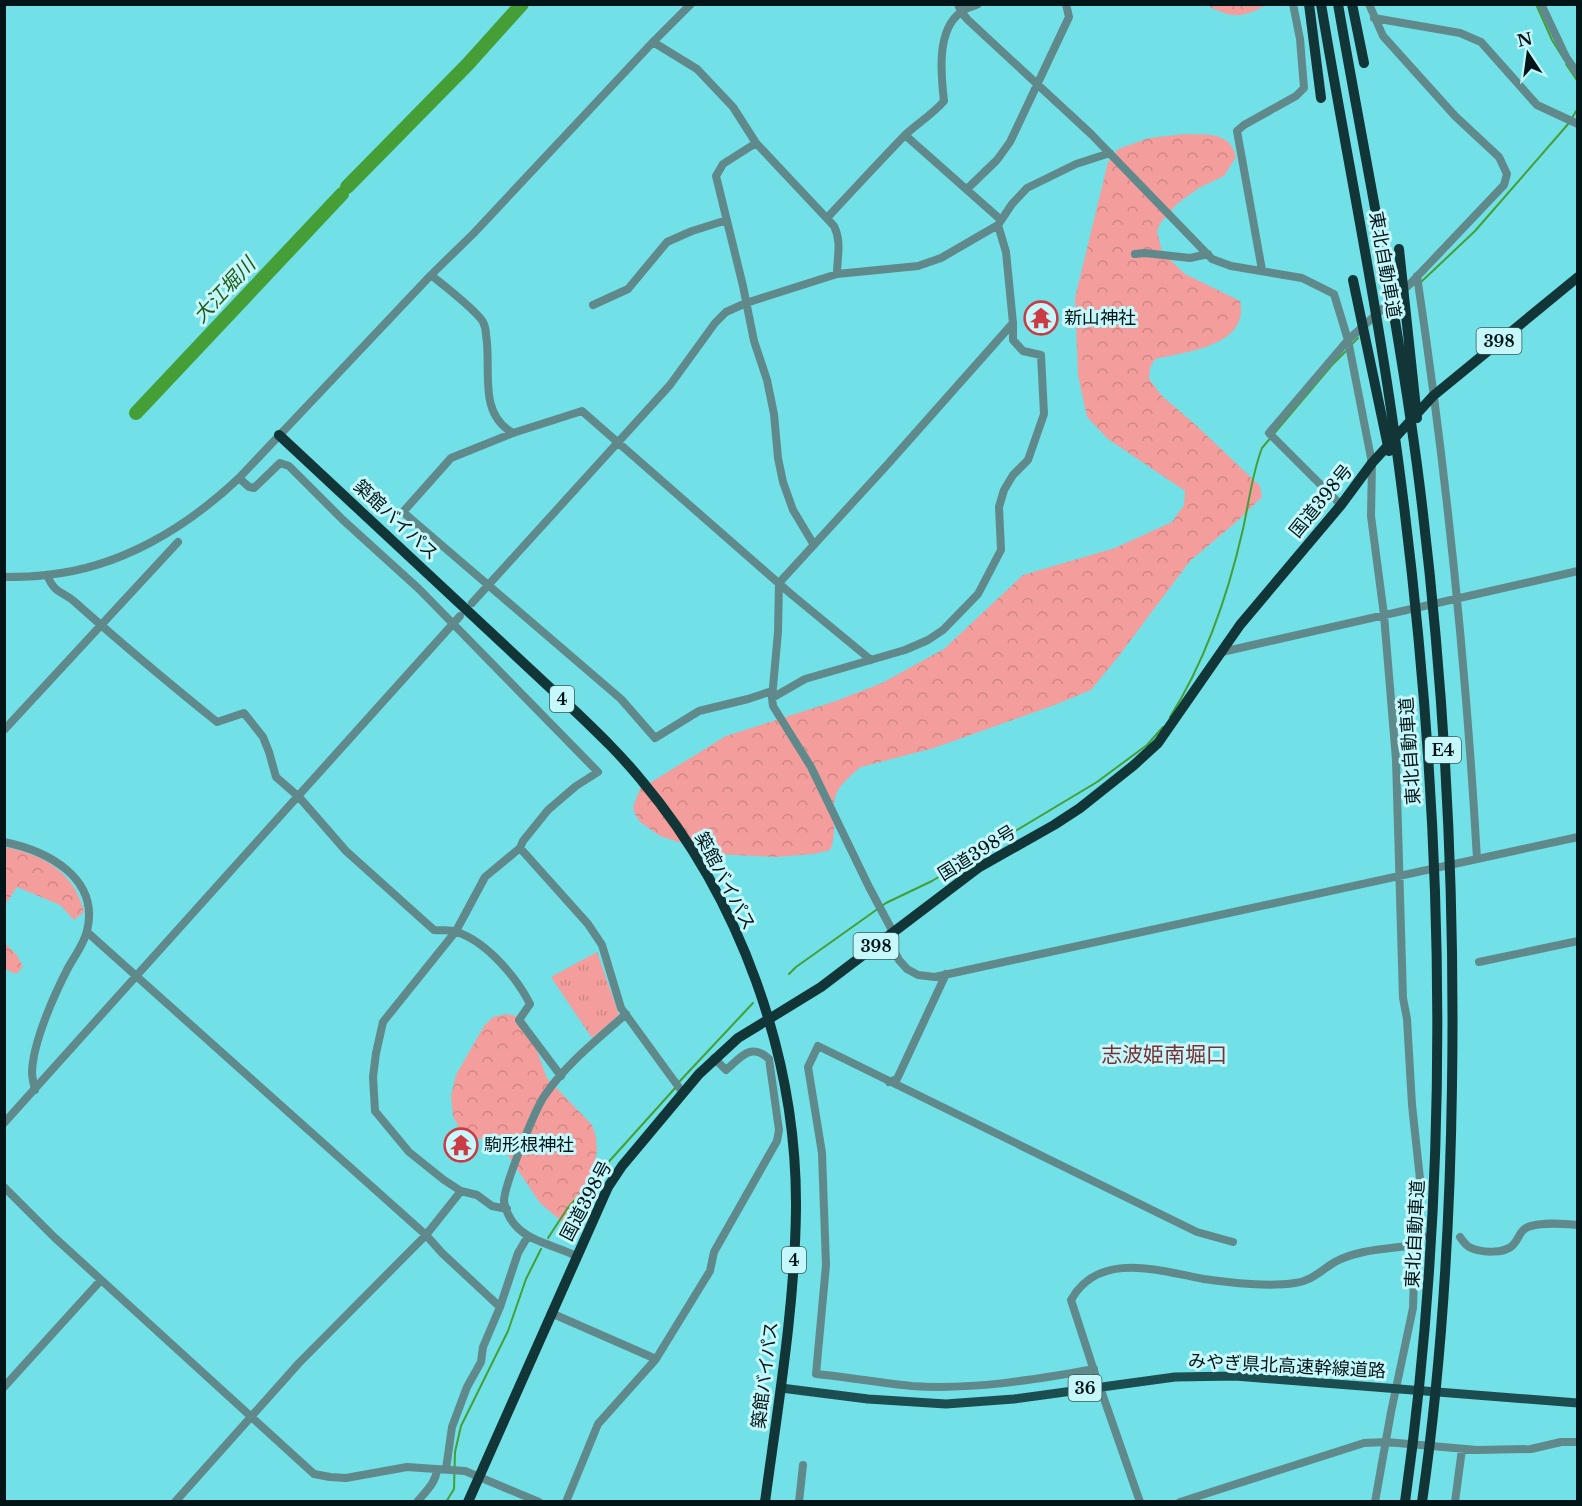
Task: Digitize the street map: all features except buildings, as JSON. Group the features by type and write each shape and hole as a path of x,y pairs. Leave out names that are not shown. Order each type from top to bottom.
{"highway":[{"name":"東北自動車道","path":"1321,4 1366,250 1394,427 1407,527 1426,718 1435,879 1437,1019 1435,1165 1427,1305 1405,1502"},
{"name":"東北自動車道","path":"1338,4 1383,250 1422,504 1442,717 1450,877 1453,1018 1451,1162 1443,1306 1432,1436 1422,1502"},
{"path":"1352,4 1364,63"},
{"path":"1299,7 1320,98"},
{"path":"1399,249 1419,449 1422,504"},
{"name":"国道398号","path":"468,1502 608,1187 680,1090 738,1038 821,987 978,867 1063,819 1134,765 1158,743 1240,625 1422,407 1578,277"},
{"path":"1353,280 1407,527"},
{"name":"築館バイパス","path":"279,435 576,712 643,781 693,852 724,908 749,965 777,1052 790,1120 795,1184 792,1282 781,1388 765,1502"}],"main road":[{"name":"みやぎ県北高速幹線道路","path":"781,1388 868,1399 946,1404 1014,1399 1130,1382 1195,1376 1258,1377 1578,1403"}],"street":[{"path":"4,578 47,575 86,567 136,551 193,518 212,504 474,233 652,42 691,4"},
{"path":"959,8 978,4"},
{"path":"968,189 997,160 1010,142 1069,17 1066,4"},
{"path":"1262,270 1237,131 1296,96 1304,88 1299,7 1321,4"},
{"path":"1341,506 1269,433 1292,403 1356,331 1410,284 1504,185 1507,174 1499,157 1455,116 1395,51 1383,36 1369,4"},
{"path":"1541,4 1566,57 1578,74"},
{"path":"959,8 1003,54 1110,153 1212,259 1231,266 1302,278 1334,294 1349,341 1375,461 1371,516 1388,614 1402,875 1403,998 1407,1019 1412,1105 1421,1188 1412,1222 1415,1245 1413,1308 1375,1502"},
{"path":"827,218 905,135 944,101 940,65 942,46 959,8"},
{"path":"1374,18 1460,33 1481,42 1537,105 1577,122"},
{"path":"652,42 698,69 733,107 756,143 827,218 840,237 836,262 837,274"},
{"path":"871,660 582,411 513,433 451,458 403,512 621,699 655,738 699,711 772,694 805,679 871,660 905,650 928,640 943,630 978,594 1001,550 999,507 1004,490 1013,475 1028,460 1044,414 1041,355 1023,351 1013,340 1006,252 1000,222 968,189 905,135"},
{"path":"756,143 723,164 716,176 758,355 767,380 783,482 793,510 814,545"},
{"path":"472,603 670,384 715,323 726,312 746,303 837,274 918,266 941,258 1000,222 1027,188 1076,164 1110,153"},
{"path":"592,305 628,289 667,242 727,220"},
{"path":"1135,254 1190,258 1208,254"},
{"path":"431,275 483,322 489,353 486,382 488,396 500,422 513,433"},
{"path":"1417,276 1441,448 1474,860"},
{"path":"1013,323 779,583 773,706 811,767 893,932 893,949 908,969 918,975 935,977 1578,837"},
{"path":"239,478 249,487 254,488 277,465 286,464 419,589 598,772 576,786 548,810 520,848 485,877 456,931 383,1022 376,1053 373,1098 375,1111 409,1152 461,1191 477,1195 492,1206 507,1209"},
{"path":"4,730 178,542"},
{"path":"1222,652 1578,571"},
{"path":"47,575 56,591 74,601 99,625 218,722 244,713 262,737 276,777 299,796 346,851 434,930 456,931 473,940 501,962 524,992 530,1005 519,1020 561,1076"},
{"path":"4,1123 459,616"},
{"path":"4,842 34,849 76,878 87,900 87,932 57,989 38,1042 32,1073 35,1090"},
{"path":"520,848 588,924 602,945 621,1008 680,1090"},
{"path":"87,932 426,1236 500,1307"},
{"path":"1479,962 1578,941"},
{"path":"889,1082 897,1079 946,974"},
{"path":"576,1256 528,1236 516,1226 504,1202 506,1191 524,1140 544,1095 626,1014"},
{"path":"1094,1369 992,1384 935,1386 911,1386 816,1374 826,1265 822,1153 808,1067 818,1046 1197,1232 1233,1242"},
{"path":"566,1502 598,1424 656,1359 710,1271 714,1252 777,1141 779,1130 769,1059 761,1052 751,1051 741,1056 726,1070 714,1058"},
{"path":"4,1187 54,1237 314,1474 346,1478 407,1467 465,1471 538,1502"},
{"path":"175,1502 299,1363 426,1236 461,1191"},
{"path":"1460,1237 1469,1247 1494,1252 1507,1251 1515,1244 1520,1231 1530,1226 1558,1223 1578,1225"},
{"path":"1414,1234 1423,1236"},
{"path":"417,1502 444,1469 452,1427 481,1362 483,1347 500,1307 518,1252 528,1236"},
{"path":"1098,1380 1071,1300 1078,1288 1101,1273 1128,1267 1149,1268 1206,1279 1275,1285 1298,1283 1314,1278 1344,1259 1360,1254 1415,1245"},
{"path":"4,1387 101,1280"},
{"path":"551,1313 656,1359"},
{"path":"1102,1393 1140,1502"},
{"path":"1180,1502 1364,1443 1386,1442 1462,1449 1531,1449 1578,1442"},
{"path":"1455,1502 1462,1449"},
{"path":"799,1502 803,1465"}],"green space":[{"path":"1206,5 1266,5 1250,13 1236,15"},
{"path":"1185,134 1209,135 1223,139 1229,143 1236,157 1224,176 1199,188 1178,203 1161,222 1157,231 1162,252 1185,274 1240,301 1240,316 1235,328 1212,344 1155,359 1150,368 1149,379 1162,396 1260,486 1262,497 1190,561 1091,690 934,748 857,770 842,785 835,797 834,837 830,850 814,854 776,857 716,854 660,836 640,822 633,807 640,789 726,736 836,701 882,683 944,649 1023,575 1115,548 1172,522 1184,505 1185,491 1108,439 1087,417 1078,375 1075,298 1108,162 1118,149 1149,138"},
{"path":"5,847 32,855 55,867 73,886 84,912 74,920 60,905 17,887 5,905"},
{"path":"4,942 17,955 23,967 16,974 5,969"},
{"path":"597,952 619,1015 592,1038 551,977"},
{"path":"506,1014 522,1017 527,1024 547,1078 592,1125 596,1137 597,1151 578,1235 540,1203 507,1154 490,1143 460,1130 453,1116 451,1096 456,1075 484,1026 493,1017"}],"waterway":[{"name":"大江堀川","path":"347,187 468,64 522,4"},
{"path":"1536,4 1562,56"},
{"path":"1566,64 1578,82"},
{"path":"1572,118 1578,108"},
{"path":"1420,283 1475,231 1569,123"},
{"name":"大江堀川","path":"136,413 342,194"},
{"path":"1351,345 1358,338"},
{"path":"1170,717 1205,650 1223,602 1262,448 1348,349"},
{"path":"789,974 886,903 932,881 1097,782 1147,745 1163,727"},
{"path":"679,1082 753,1003"},
{"path":"548,1238 567,1209 676,1087"},
{"path":"446,1502 454,1489 455,1452 461,1426 508,1331 526,1279 541,1249"}],"place":[{"name":"新山神社","path":"1041,318"},
{"name":"駒形根神社","path":"461,1145"}],"district":[{"name":"志波姫南堀口","path":"1164,1055"}]}
